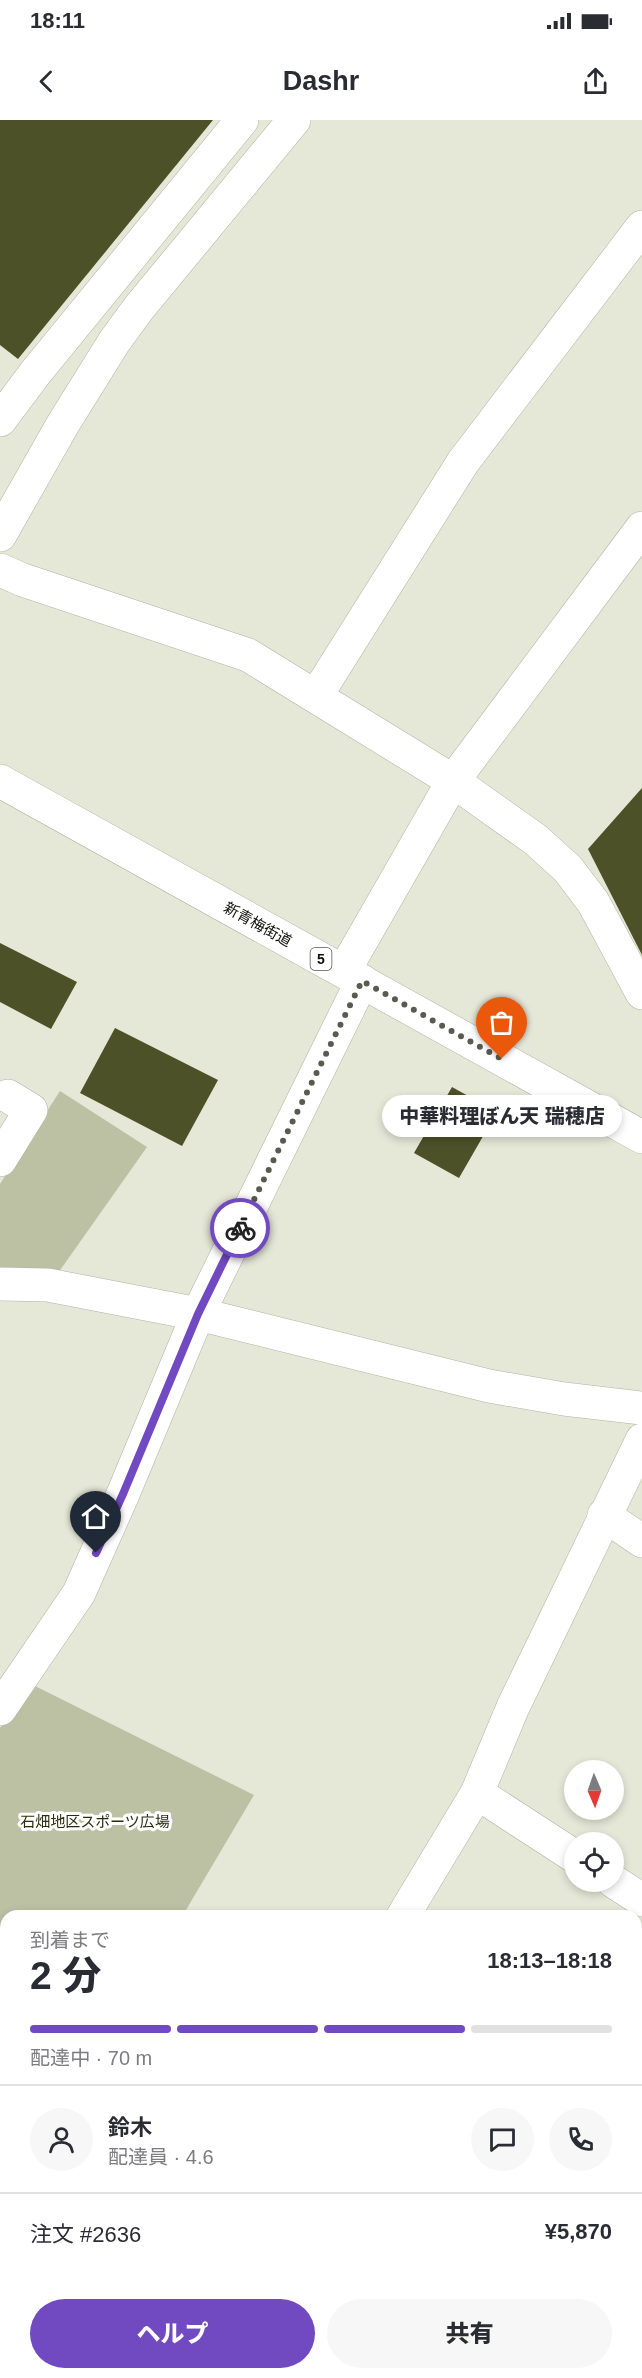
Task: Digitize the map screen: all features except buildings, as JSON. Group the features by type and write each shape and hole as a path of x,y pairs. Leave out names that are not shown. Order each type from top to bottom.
{"street":[{"path":"5,405 36,372 242,120"},
{"path":"0,535 63,424 114,342 138,309 294,120"},
{"path":"316,696 463,462 642,227"},
{"path":"5,405 35,405 63,424"},
{"path":"0,1709 79,1593 198,1314 353,976 453,781 642,528"},
{"path":"0,570 23,580 248,656 453,781 536,840 568,869 592,903 642,993"},
{"name":"新青梅街道","path":"0,781 642,1137"},
{"path":"0,1161 31,1110 8,1096"},
{"path":"0,1284 48,1285 198,1314 489,1386 642,1408"},
{"path":"407,1910 477,1793 513,1707 642,1440"},
{"path":"604,1515 642,1541"},
{"path":"477,1793 564,1850"},
{"path":"624,1888 642,1900"}],"green space":[{"path":"60,1091 147,1147 56,1276 0,1275 0,1184"},
{"name":"石畑地区スポーツ広場","path":"29,1683 254,1795 186,1910 0,1910 0,1728"}],"way so far":[{"path":"240,1228 362,981 502,1059"}],"place":[{"name":"中華料理ぼん天 瑞穂店","path":"502,1059"}],"route":[{"path":"96,1553 198,1314 240,1228"}]}
